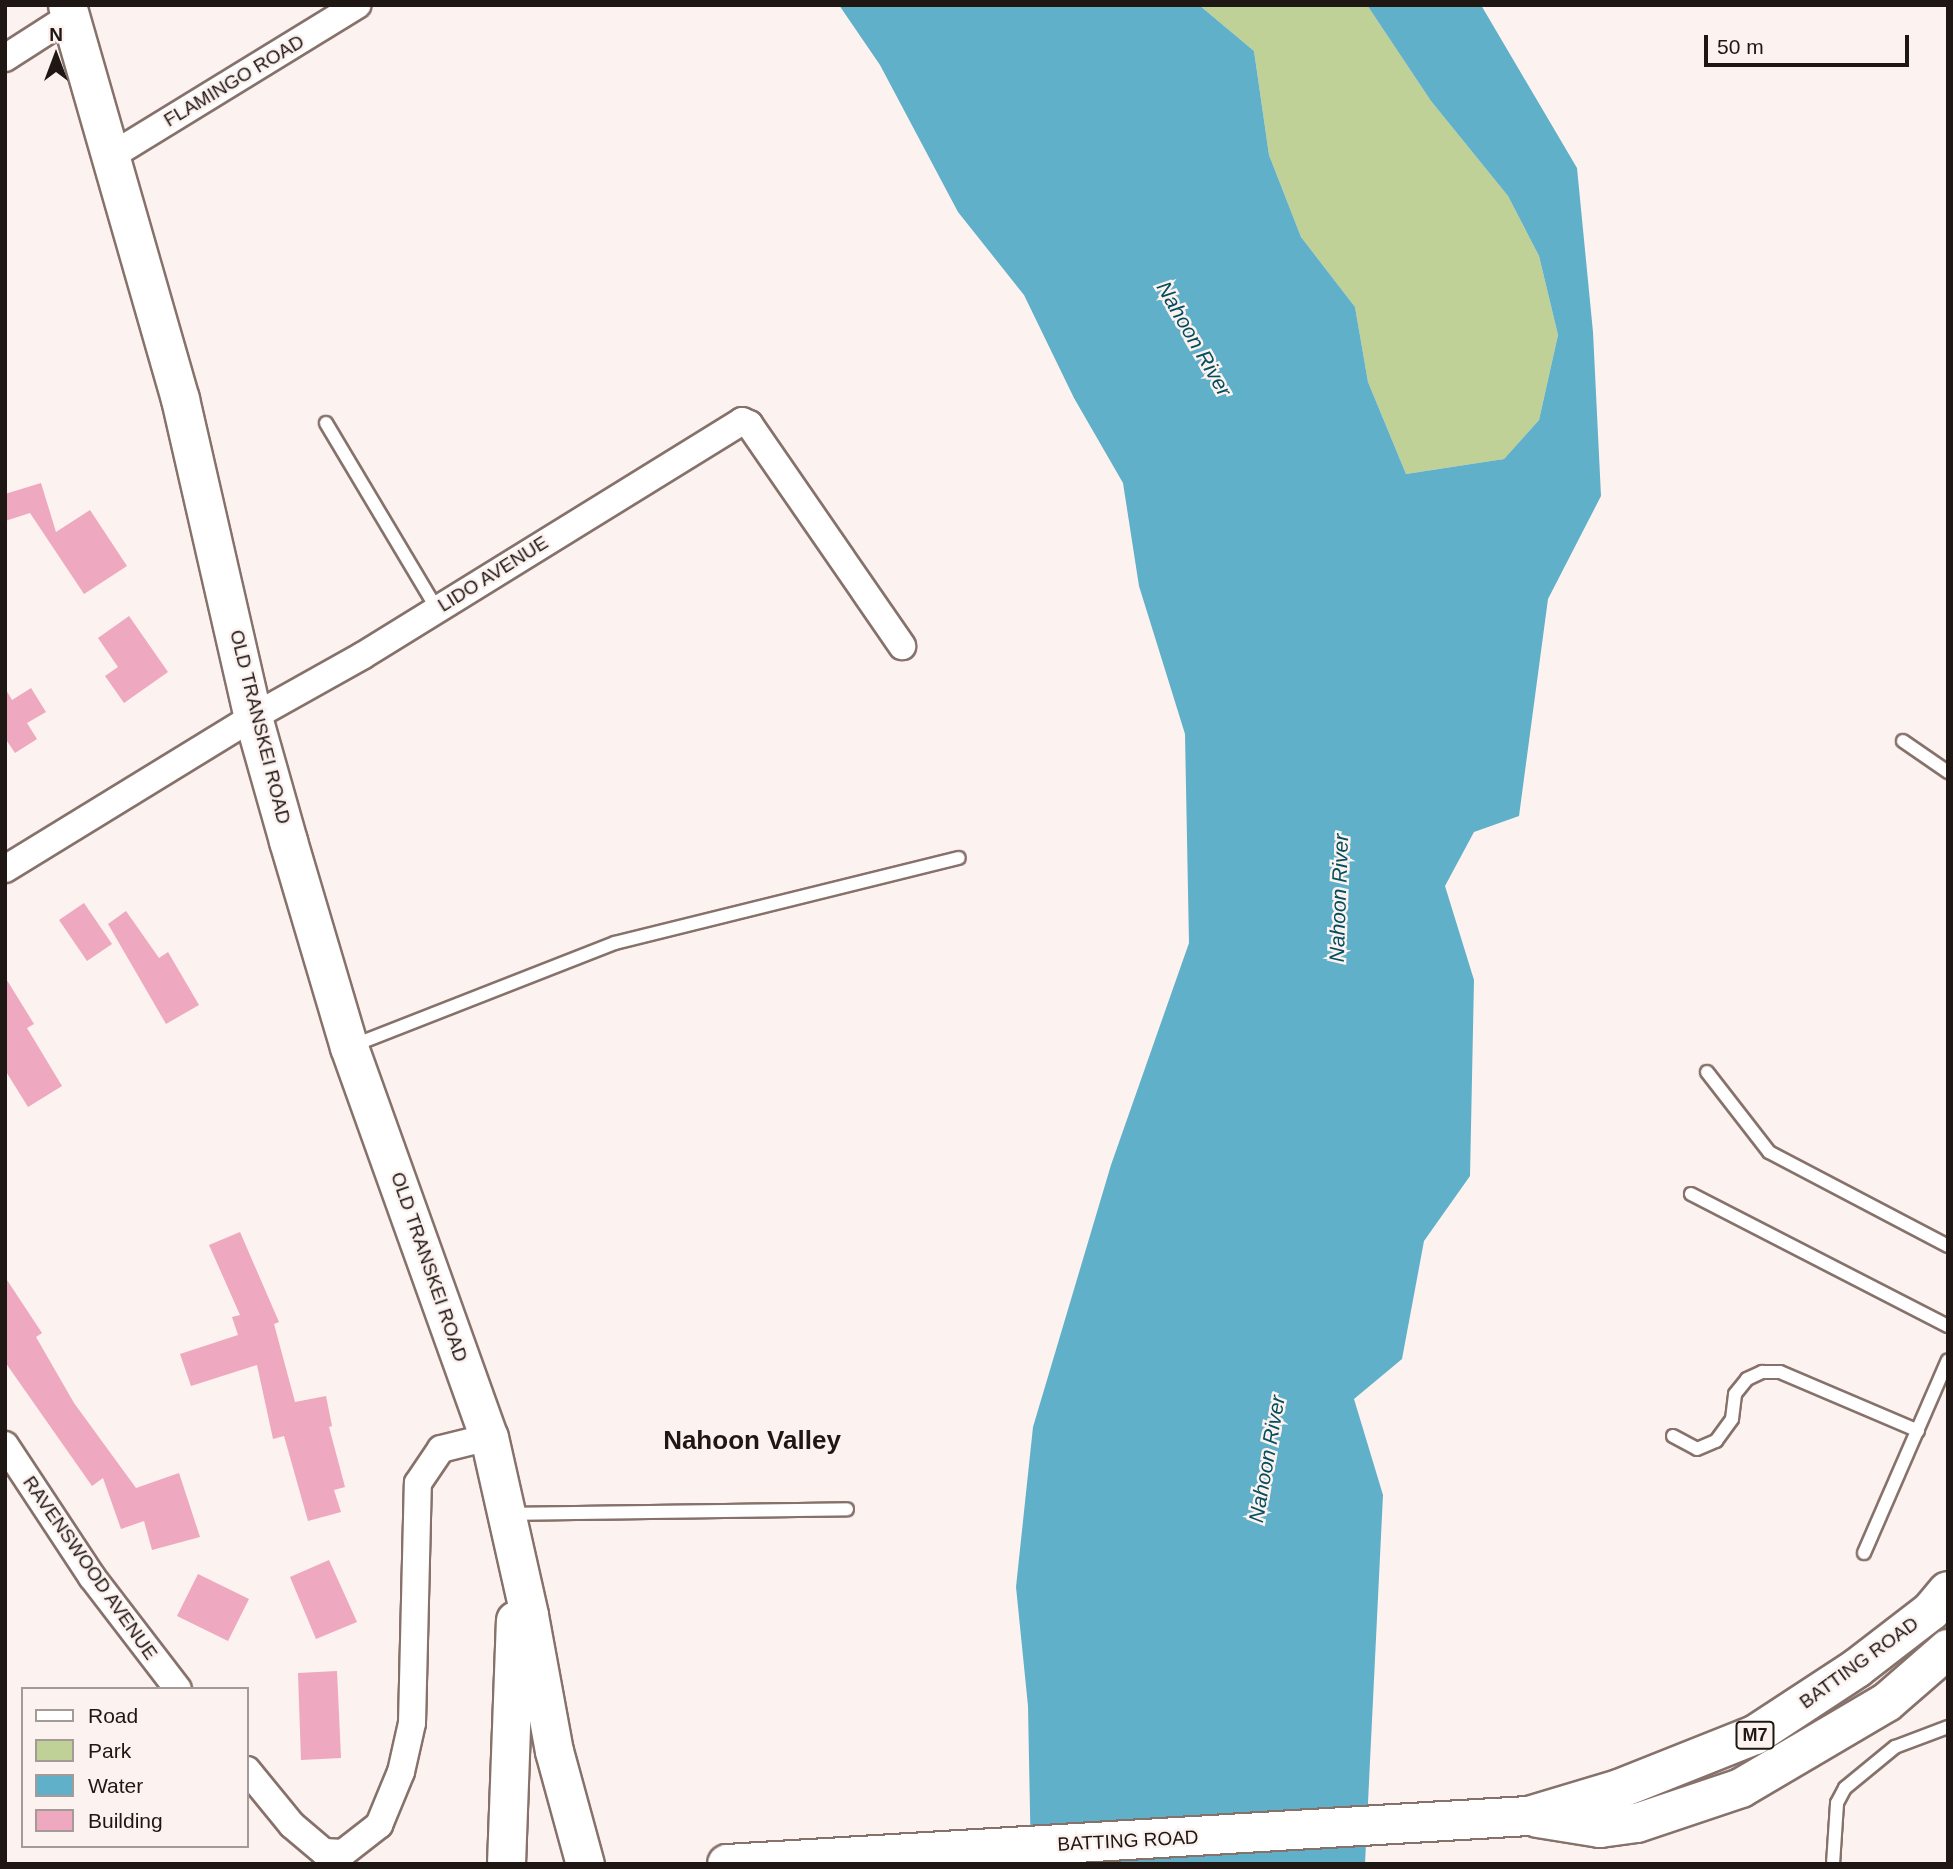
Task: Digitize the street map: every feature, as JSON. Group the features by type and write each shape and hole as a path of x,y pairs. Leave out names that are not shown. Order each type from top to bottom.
{"main road":[{"name":"OLD TRANSKEI ROAD","path":"69,10 180,399 253,717 349,1047 489,1437 508,1514 554,1751 585,1864"},
{"name":"OLD TRANSKEI ROAD","path":"506,1864 518,1565"},
{"name":"BATTING ROAD","path":"727,1864 1529,1816 1619,1789 1755,1735 1857,1668 1931,1611 1948,1591"},
{"name":"BATTING ROAD","path":"1529,1816 1600,1828 1637,1823 1705,1802 1788,1762 1865,1716 1948,1649"}],"street":[{"name":"FLAMINGO ROAD","path":"111,156 357,5"},
{"path":"5,58 69,10"},
{"name":"LIDO AVENUE","path":"5,869 253,717 437,609 742,421 749,424 902,646"},
{"path":"248,1771 292,1825 324,1852 343,1853 379,1825 401,1772 412,1723 418,1483 441,1449 489,1437"},
{"name":"RAVENSWOOD AVENUE","path":"7,1452 92,1577 176,1687"}],"lane":[{"path":"326,423 437,609"},
{"path":"1903,741 1948,772"},
{"path":"349,1047 615,943 958,858"},
{"path":"1707,1072 1769,1152 1948,1246"},
{"path":"1690,1194 1948,1326"},
{"path":"1864,1553 1948,1360"},
{"path":"1673,1436 1697,1449 1716,1441 1732,1419 1735,1394 1747,1379 1762,1372 1780,1372 1918,1431"},
{"path":"508,1514 848,1509"},
{"path":"1833,1864 1837,1803 1845,1788 1895,1747 1948,1727"}],"green space":[{"path":"1199,5 1367,5 1431,101 1508,196 1539,256 1558,335 1539,420 1504,459 1406,474 1368,382 1355,307 1301,237 1269,155 1254,51"}],"water":[{"name":"Nahoon River","path":"839,5 1199,5 1254,51 1269,155 1301,237 1355,307 1368,382 1406,474 1504,459 1539,420 1558,335 1539,256 1508,196 1431,101 1367,5 1481,5 1577,168 1593,332 1601,496 1548,599 1519,816 1474,832 1445,886 1474,980 1470,1176 1424,1241 1402,1359 1354,1399 1383,1495 1365,1864 1031,1864 1028,1706 1016,1587 1033,1427 1111,1165 1189,943 1185,734 1139,586 1123,483 1074,398 1024,295 958,212 880,65"}],"building":[{"path":"41,483 56,532 90,510 127,566 84,594 30,513 5,521 5,494"},
{"path":"129,616 168,672 124,703 105,676 118,667 98,638"},
{"path":"5,688 12,700 31,688 46,712 27,723 37,739 15,753 5,738"},
{"path":"84,903 112,944 87,961 59,920"},
{"path":"126,911 159,958 168,952 199,1005 166,1024 108,924"},
{"path":"5,977 34,1024 27,1028 62,1086 28,1107 5,1070"},
{"path":"240,1232 279,1322 274,1324 295,1402 326,1396 332,1426 329,1427 345,1487 334,1490 341,1512 308,1521 284,1436 273,1439 257,1365 191,1386 180,1354 238,1335 232,1317 240,1315 209,1245"},
{"path":"5,1277 42,1333 36,1337 74,1403 136,1488 179,1473 200,1537 152,1550 144,1521 121,1529 103,1478 92,1486 5,1362"},
{"path":"329,1560 357,1622 316,1639 290,1577"},
{"path":"198,1574 249,1599 228,1641 177,1616"},
{"path":"337,1671 341,1758 301,1760 298,1673"}],"district":[{"name":"Nahoon Valley","path":"752,1441"}]}
